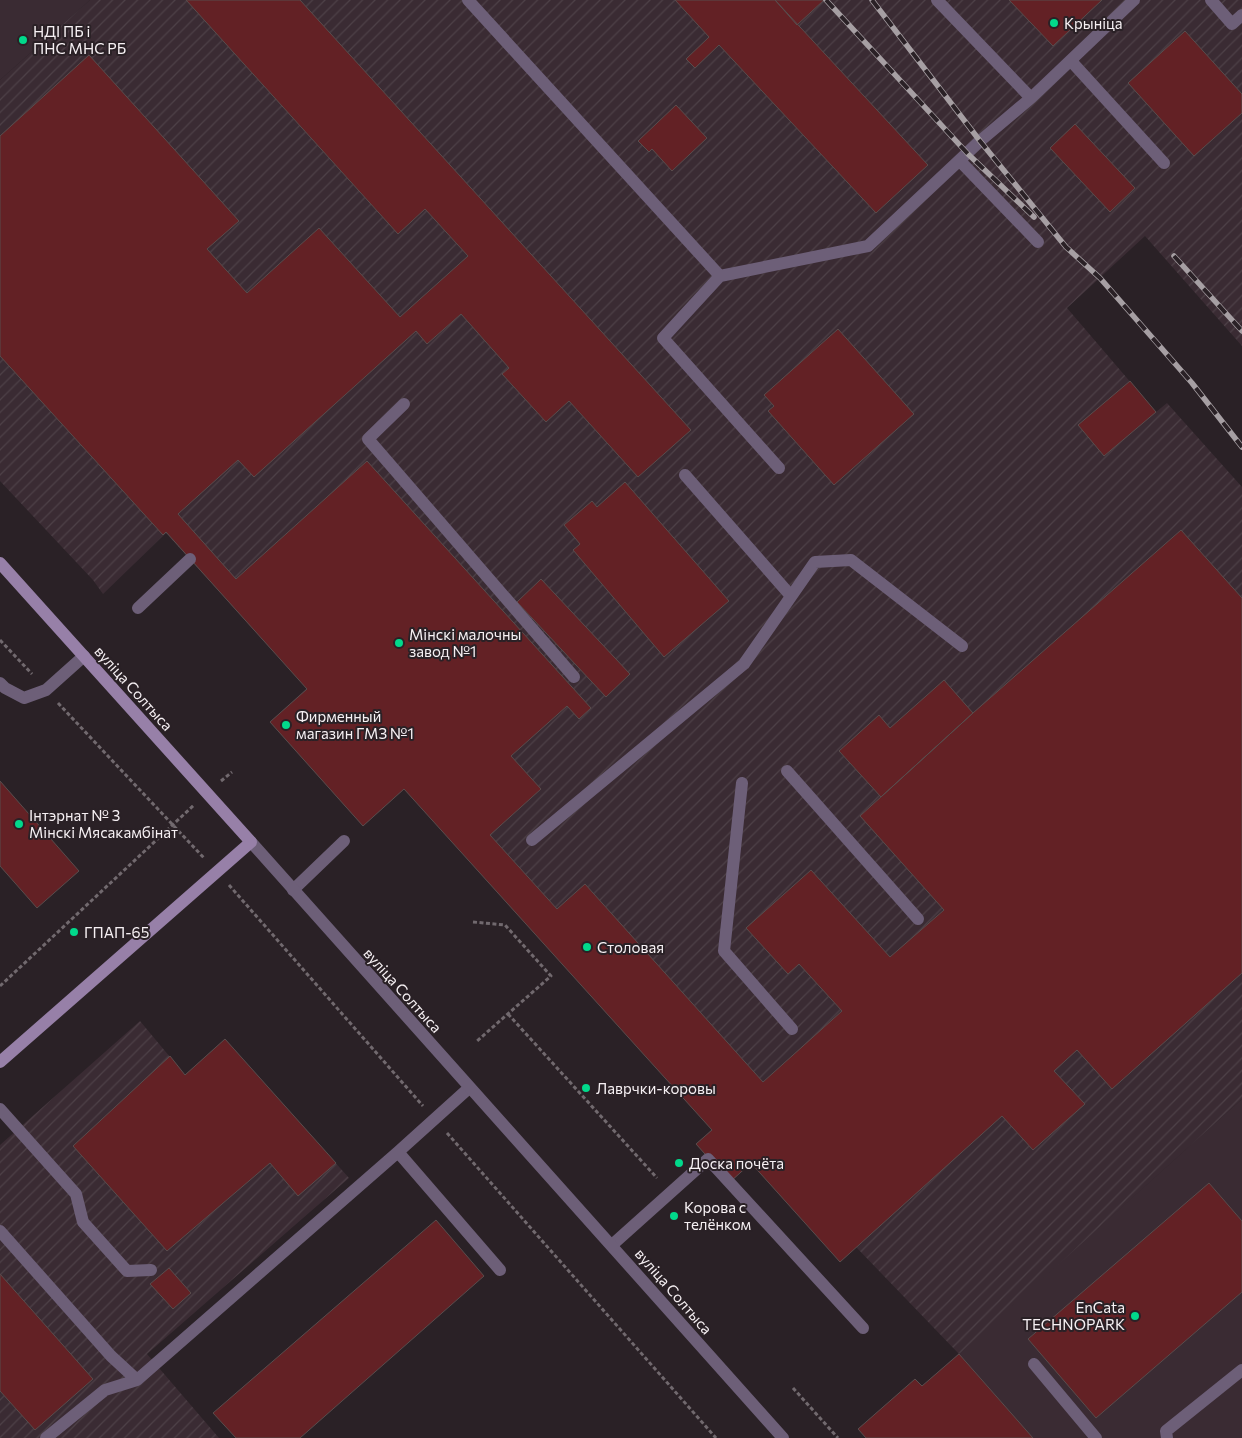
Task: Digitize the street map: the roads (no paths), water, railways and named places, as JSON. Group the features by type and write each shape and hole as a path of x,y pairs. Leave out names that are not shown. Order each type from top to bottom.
{"street":[{"path":"468,0 720,276"},
{"path":"937,0 1031,98"},
{"path":"779,468 663,338 720,276 868,246 980,141 1031,98 1134,0"},
{"path":"1211,0 1232,24 1242,15"},
{"path":"1071,61 1164,163"},
{"path":"960,161 1038,242"},
{"path":"404,404 368,439 574,677"},
{"path":"685,475 791,596"},
{"path":"138,608 190,560"},
{"path":"532,840 744,664 815,562 851,560 962,646"},
{"name":"вуліца Солтыса","path":"0,563 783,1438"},
{"path":"0,683 5,688 24,698 46,690 84,656"},
{"path":"787,772 918,919"},
{"path":"742,783 724,951 792,1029"},
{"path":"293,890 344,841"},
{"path":"0,1062 251,842"},
{"path":"46,1438 105,1390 136,1380 470,1088"},
{"path":"0,1109 76,1194 83,1222 126,1271 151,1270"},
{"path":"398,1152 500,1270"},
{"path":"612,1246 708,1160 862,1328"},
{"path":"0,1231 111,1356 136,1380"},
{"path":"1034,1364 1096,1438"},
{"path":"1164,1436 1242,1370"}],"railway":[{"path":"826,0 968,154 1034,217"},
{"path":"872,0 980,141 1066,247 1100,278 1192,383 1242,447"},
{"path":"1174,256 1242,331"}],"place":[{"name":"Крыніца","path":"1054,23"},
{"name":"НДІ ПБ і ПНС МНС РБ","path":"23,40"},
{"name":"Мінскі малочны завод №1","path":"399,643"},
{"name":"Фирменный магазин ГМЗ №1","path":"286,725"},
{"name":"Інтэрнат № 3 Мінскі Мясакамбінат","path":"19,824"},
{"name":"ГПАП-65","path":"74,932"},
{"name":"Столовая","path":"587,947"},
{"name":"Лаврчки-коровы","path":"586,1088"},
{"name":"Доска почёта","path":"679,1163"},
{"name":"Корова с телёнком","path":"674,1216"},
{"name":"EnCata TECHNOPARK","path":"1135,1316"}]}
